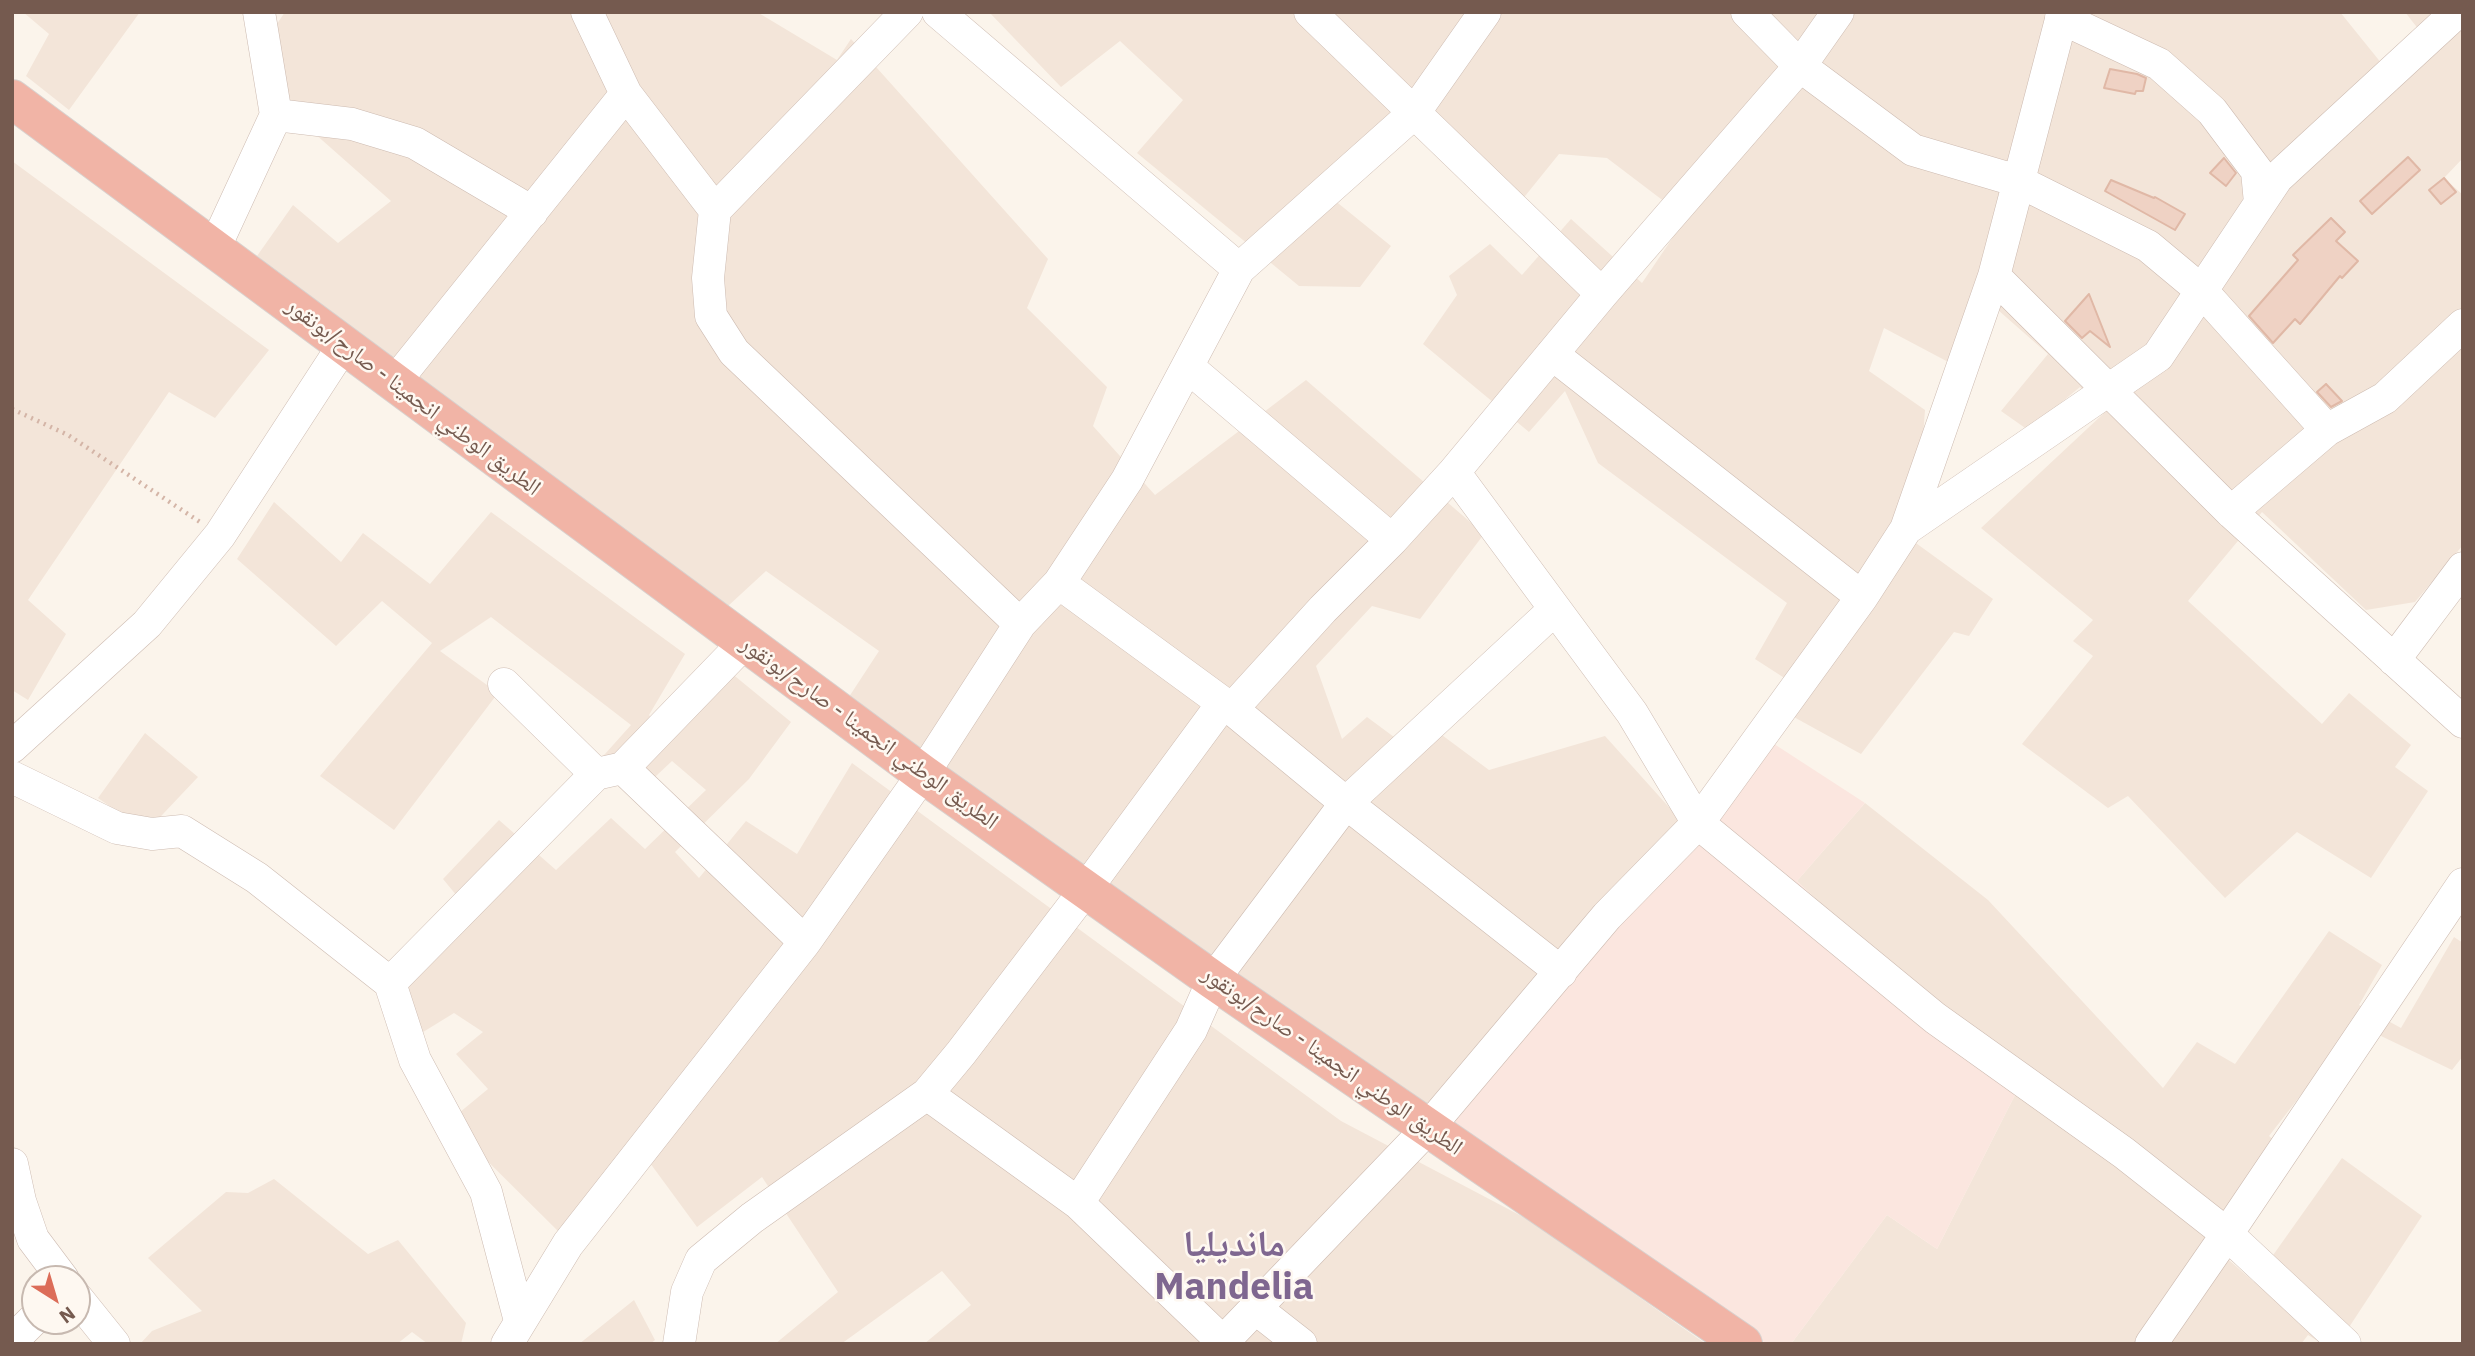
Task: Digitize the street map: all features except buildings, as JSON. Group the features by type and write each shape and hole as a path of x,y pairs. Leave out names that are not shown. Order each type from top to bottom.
{"highway":[{"name":"الطريق الوطني انجمينا - صارح/بونقور","path":"12,99 923,774 1213,980 1743,1344"}],"street":[{"path":"214,249 276,115 259,12"},
{"path":"587,12 626,94 715,210"},
{"path":"907,12 715,210 708,278 711,316 734,352 1020,624"},
{"path":"938,12 1239,269"},
{"path":"1310,12 1602,294"},
{"path":"513,1333 568,1244 805,942 923,774 1020,624 1059,583 1127,480 1239,269 1414,113 1485,12"},
{"path":"1747,12 1800,66 1913,150 2018,181 2148,246 2202,291 2327,430"},
{"path":"679,1344 687,1292 701,1260 752,1218 926,1094 961,1053 1227,706 1392,540 1454,472 1602,294 1800,66 1838,12"},
{"path":"1906,529 2158,356 2277,178 2457,12"},
{"path":"926,1094 1077,1203 1222,1343 1428,1128 1607,916 1698,822 1863,597 1906,529 1994,276 2062,15 2159,64 2212,111 2257,171 2260,204"},
{"path":"394,383 626,94"},
{"path":"276,115 352,124 415,143 532,212"},
{"path":"1994,276 2231,512 2463,722"},
{"path":"2231,512 2327,430 2385,398 2463,325"},
{"path":"12,747 147,624 220,535 343,346"},
{"path":"1552,354 1863,597"},
{"path":"1188,367 1392,540"},
{"path":"1454,472 1632,713 1698,822 1935,1018 2124,1153 2227,1234 2345,1344"},
{"path":"2394,660 2463,568"},
{"path":"1059,583 1227,706 1561,972"},
{"path":"1077,1203 1191,1030 1213,980 1346,803 1555,609"},
{"path":"390,983 744,643"},
{"path":"504,684 610,771 805,942"},
{"path":"12,777 117,828 152,834 182,831 257,878 390,983 415,1060 486,1192 513,1333"},
{"path":"2151,1344 2463,884"},
{"path":"12,1164 20,1201 33,1239 52,1265"},
{"path":"1255,1308 1301,1344"},
{"path":"91,1315 114,1344"}],"path":[{"path":"12,409 68,435 220,535"}],"shaded area":[{"path":"23,12 140,12 69,110 26,76 49,34"},
{"path":"285,12 757,12 837,60 851,39 1048,259 1027,308 1107,387 1093,426 1155,495 1306,380 1484,534 1420,619 1372,606 1316,666 1342,739 1367,717 1394,737 1419,718 1489,770 1605,736 1685,825 1431,1117 843,706 879,651 766,571 715,618 257,256 293,205 338,243 391,201 271,95 256,55"},
{"path":"989,12 2340,12 2382,64 2419,30 2405,12 2463,12 2463,158 2444,178 2463,195 2463,545 2415,602 2366,610 2262,512 2188,601 2322,724 2349,693 2411,745 2395,767 2428,791 2371,878 2297,832 2225,898 2128,796 2108,808 2022,744 2093,656 2073,641 2093,620 1981,528 2103,414 2080,387 2028,430 2001,411 2048,354 1998,310 1969,373 1884,328 1869,371 1925,410 1921,463 1891,525 1993,599 1969,636 1954,632 1861,754 1792,716 1803,690 1755,659 1787,603 1598,463 1565,391 1529,432 1423,344 1457,295 1449,276 1490,244 1522,275 1571,219 1642,283 1686,218 1607,158 1559,154 1513,211 1412,122 1323,191 1391,246 1360,287 1299,286 1137,153 1183,100 1120,41 1061,87"},
{"path":"12,161 269,350 215,418 169,392 28,600 66,634 28,700 12,690"},
{"path":"274,502 341,562 363,533 430,584 491,512 685,654 649,715 665,736 725,668 791,722 749,779 675,852 699,878 746,821 797,854 852,763 1341,1121 1529,1220 1706,1344 924,1344 971,1305 942,1271 841,1344 775,1344 838,1292 762,1177 697,1227 650,1163 563,1236 448,1122 488,1089 456,1054 483,1032 454,1013 415,1037 386,1000 471,913 443,879 499,820 556,870 611,818 645,849 706,790 672,761 638,793 596,764 631,725 491,617 440,651 498,693 394,830 320,776 432,643 382,601 336,646 237,559"},
{"path":"145,733 198,777 146,832 98,798"},
{"path":"1768,740 1865,803 1797,881 2017,1091 1937,1249 1887,1215 1791,1344 1767,1344 1439,1126"},
{"path":"1865,803 1988,900 2163,1088 2197,1042 2235,1064 2329,931 2382,965 2359,1005 2401,1028 2454,937 2463,943 2463,1056 2452,1070 2356,1024 2269,1136 2293,1156 2222,1254 2254,1282 2342,1158 2422,1216 2338,1344 2323,1344 2308,1335 2301,1344 1791,1344 1887,1215 1937,1249 2017,1091 1797,881"},
{"path":"274,1179 368,1254 398,1240 466,1323 461,1344 428,1344 412,1332 397,1344 140,1344 152,1331 202,1311 148,1258 226,1192 248,1193"},
{"path":"634,1300 655,1340 650,1344 579,1344"}],"district":[{"name":"مانديليا Mandelia","path":"1234,1266"}]}
